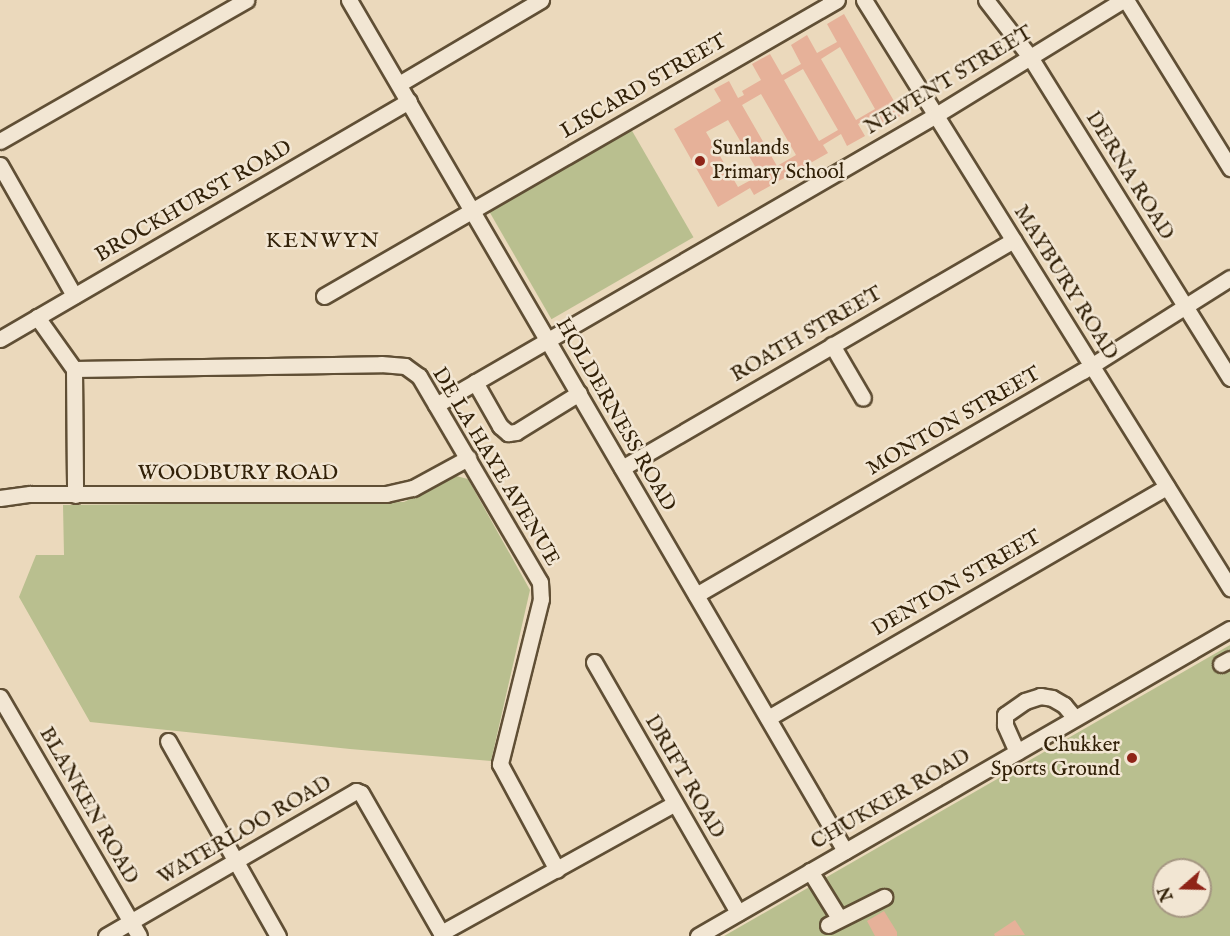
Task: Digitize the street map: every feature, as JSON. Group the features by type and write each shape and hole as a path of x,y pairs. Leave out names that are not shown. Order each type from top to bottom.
{"street":[{"path":"0,141 246,0"},
{"name":"HOLDERNESS ROAD","path":"350,0 845,851"},
{"path":"399,84 541,0"},
{"name":"LISCARD STREET","path":"324,296 837,0"},
{"name":"MAYBURY ROAD","path":"864,0 1230,588"},
{"name":"DERNA ROAD","path":"986,0 1030,57 1230,378"},
{"path":"1125,0 1230,168"},
{"name":"NEWENT STREET","path":"436,405 936,115 1125,0"},
{"name":"BROCKHURST ROAD","path":"0,339 409,101"},
{"path":"0,165 74,296"},
{"name":"ROATH STREET","path":"622,468 1013,240"},
{"name":"MONTON STREET","path":"696,596 1091,365 1230,278"},
{"path":"37,317 74,369 75,495"},
{"path":"832,345 863,398"},
{"name":"DE LA HAYE AVENUE","path":"74,369 395,365 405,366 419,376 541,587 541,599 500,764 557,870"},
{"path":"475,382 500,426 508,433 516,432 579,393"},
{"name":"WOODBURY ROAD","path":"0,498 30,494 386,494 413,488 468,458"},
{"name":"DENTON STREET","path":"768,718 1167,487"},
{"name":"CHUKKER ROAD","path":"698,936 1230,629"},
{"name":"DRIFT ROAD","path":"594,662 738,912"},
{"path":"1017,752 1005,725 1005,715 1025,701 1040,696 1052,698 1064,705 1075,718"},
{"name":"BLANKEN ROAD","path":"0,697 139,936"},
{"path":"168,741 278,936"},
{"name":"WATERLOO ROAD","path":"105,936 358,792 442,934 674,804"},
{"path":"810,871 833,922 884,897"}],"green space":[{"path":"631,129 694,237 551,319 489,211"},
{"path":"456,476 468,479 530,590 491,761 90,722 19,597 36,555 64,555 63,505 404,502"},
{"name":"Chukker Sports Ground","path":"1230,645 1230,936 724,936"}],"building":[{"path":"844,14 902,115 884,125 877,113 858,124 865,136 847,146 841,134 823,145 828,153 754,195 750,188 718,207 674,129 721,101 714,89 729,81 738,98 744,95 742,91 761,80 752,64 770,54 782,75 801,64 791,45 807,35 817,53 837,42 827,24","holes":["840,47 875,109 856,120 821,59","803,69 838,130 819,141 784,80","761,94 796,155 777,166 742,105","728,120 760,175 738,187 706,132"]},
{"path":"884,911 897,932 897,936 875,936 867,921"},
{"path":"1015,920 1025,935 995,936 994,934"}],"place":[{"name":"Sunlands Primary School","path":"700,161"},
{"name":"Chukker Sports Ground","path":"1132,758"}],"district":[{"name":"KENWYN","path":"323,242"}]}
